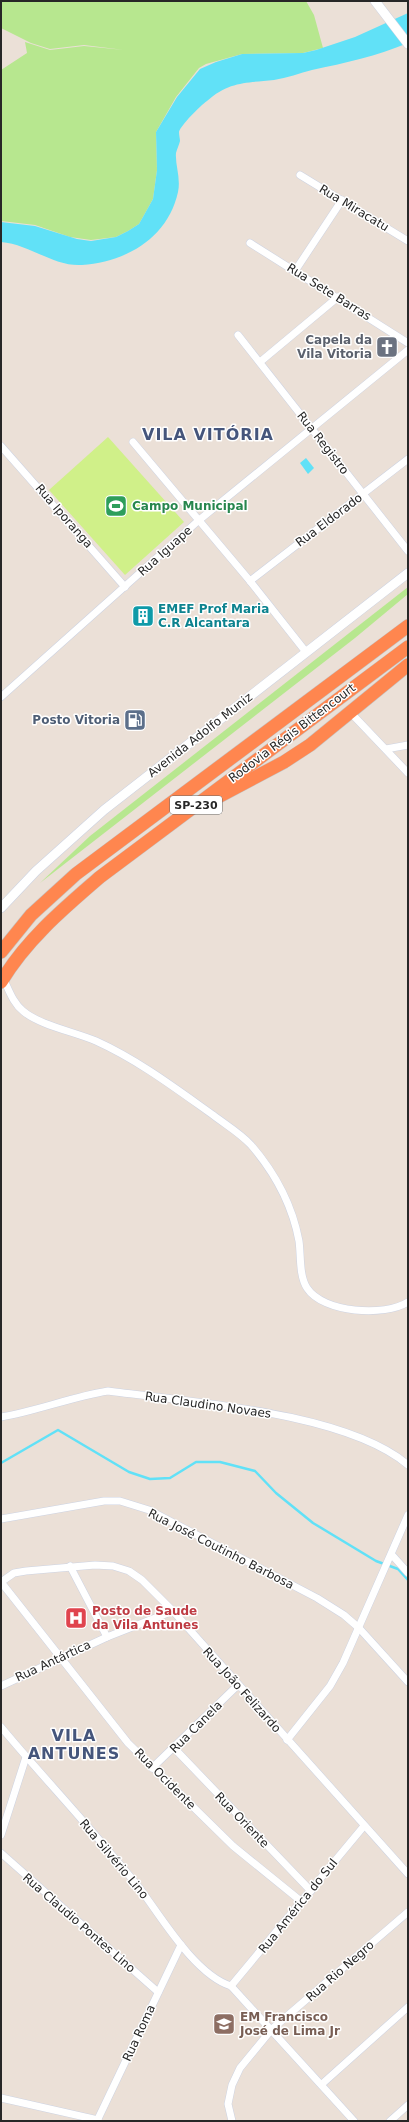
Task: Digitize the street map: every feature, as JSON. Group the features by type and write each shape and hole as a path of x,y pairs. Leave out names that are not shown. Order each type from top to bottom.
{"highway":[{"name":"Rodovia Régis Bittencourt","path":"1,952 31,915 76,874 408,626"},
{"name":"Rodovia Régis Bittencourt","path":"2,980 21,953 58,913 100,877 408,647"},
{"path":"182,816 284,762 310,745 408,664"}],"street":[{"path":"375,1 408,44"},
{"name":"Rua Miracatu","path":"300,175 408,241"},
{"path":"295,271 342,200"},
{"name":"Rua Sete Barras","path":"250,243 408,342"},
{"path":"260,362 338,297"},
{"name":"Rua Registro","path":"238,335 408,551"},
{"name":"Rua Iguape","path":"1,697 198,521 408,350"},
{"path":"133,442 250,581 306,652"},
{"name":"Rua Iporanga","path":"1,446 125,587"},
{"name":"Rua Eldorado","path":"250,581 408,459"},
{"name":"Avenida Adolfo Muniz","path":"1,908 36,871 104,810 408,573"},
{"path":"350,712 408,773"},
{"path":"386,749 408,745"},
{"path":"2,980 16,1004 24,1012 37,1020 96,1041 151,1071 235,1131 249,1144 275,1176 287,1198 297,1230 302,1276 307,1288 314,1296 335,1306 380,1311 394,1309 408,1302"},
{"name":"Rua Claudino Novaes","path":"1,1417 24,1413 86,1395 108,1391 264,1412 307,1422 346,1433 377,1445 408,1465"},
{"name":"Rua José Coutinho Barbosa","path":"1,1518 104,1501 120,1502 149,1510 317,1598 344,1615 359,1628 408,1682"},
{"path":"287,1740 330,1686 359,1628 408,1515"},
{"path":"390,1558 408,1573"},
{"name":"Rua João Felizardo","path":"1,1582 14,1573 70,1566 95,1565 113,1566 129,1571 142,1580 173,1612 408,1874"},
{"path":"70,1566 107,1637"},
{"name":"Rua Ocidente","path":"1,1582 128,1743 233,1846 302,1902"},
{"name":"Rua Antártica","path":"1,1686 107,1637 173,1612"},
{"name":"Rua Canela","path":"152,1768 238,1685"},
{"name":"Rua Silvério Lino","path":"1,1727 140,1890 181,1945 216,1979 231,1986 272,2029 354,2121"},
{"name":"Rua Oriente","path":"174,1748 311,1891"},
{"path":"1,1835 26,1757"},
{"name":"Rua América do Sul","path":"231,1986 364,1826"},
{"name":"Rua Claudio Pontes Lino","path":"1,1853 158,1992"},
{"name":"Rua Rio Negro","path":"232,2121 228,2104 232,2085 240,2068 272,2029 408,1912"},
{"name":"Rua Roma","path":"98,2120 181,1945"},
{"path":"322,2084 408,2007"},
{"path":"1,2098 98,2120"},
{"path":"390,2121 408,2105"}],"green space":[{"path":"1,1 306,1 314,15 323,48 303,53 242,54 206,64 199,68 176,97 156,132 157,170 153,199 139,224 116,237 91,240 70,237 35,225 1,221 1,70 27,53 25,42 50,50 84,46 124,50 84,45 50,49 31,43 1,28"},
{"name":"Campo Municipal","path":"108,437 184,522 125,575 49,490"},
{"path":"408,587 408,594 355,638 40,883 90,836"}],"water":[{"path":"408,13 408,43 349,62 284,78 231,86 215,94 204,103 187,120 179,132 180,141 176,158 179,187 173,208 155,235 143,245 129,253 98,263 72,265 61,263 22,247 1,242 1,222 35,226 77,239 91,241 116,237 139,224 153,199 157,170 156,132 177,97 200,69 216,62 242,54 303,53 316,50 355,37"},
{"path":"306,458 314,468 308,474 300,463"}],"waterway":[{"path":"1,1463 58,1430 129,1472 150,1479 170,1478 196,1462 220,1462 255,1471 276,1493 313,1523 376,1561 398,1569 408,1580"}],"place":[{"name":"Capela da Vila Vitoria","path":"387,347"},
{"name":"Campo Municipal","path":"116,506"},
{"name":"EMEF Prof Maria C.R Alcantara","path":"143,616"},
{"name":"Posto Vitoria","path":"135,720"},
{"name":"Posto de Saude da Vila Antunes","path":"76,1618"},
{"name":"EM Francisco José de Lima Jr","path":"224,2024"}],"district":[{"name":"VILA VITÓRIA","path":"208,434"},
{"name":"VILA ANTUNES","path":"74,1744"}]}
